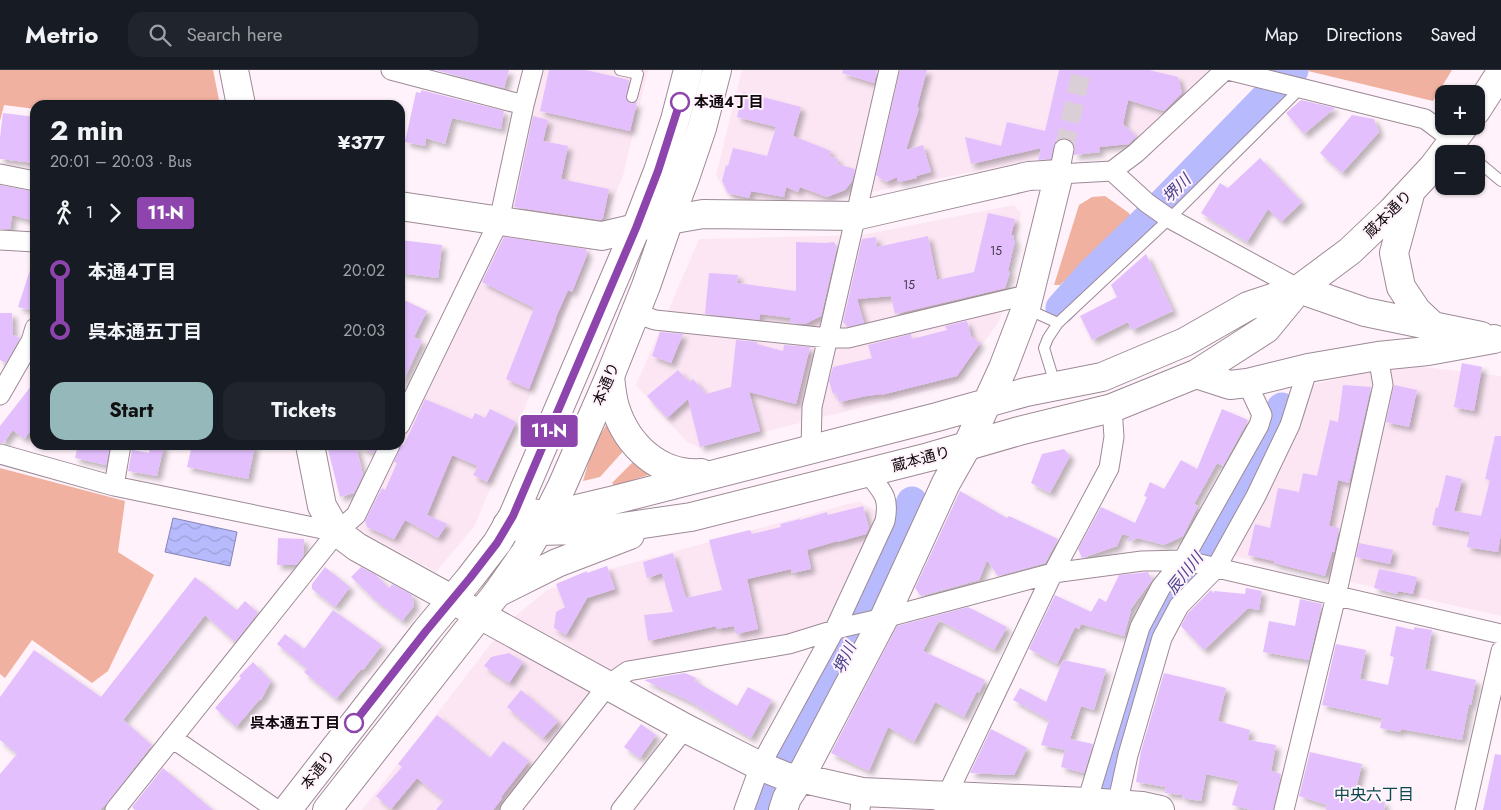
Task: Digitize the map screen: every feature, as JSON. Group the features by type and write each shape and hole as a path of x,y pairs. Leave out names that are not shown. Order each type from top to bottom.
{"main road":[{"name":"本通り","path":"287,810 497,543 511,518 636,228 675,120 688,70"},
{"name":"本通り","path":"331,808 496,593 525,554 543,524 562,486 610,376 646,286 702,128 716,70"},
{"path":"240,71 241,100"},
{"path":"1485,97 1501,72"},
{"name":"蔵本通り","path":"511,518 543,524 616,528 691,517 868,473 1019,431 1112,408 1196,374 1266,329 1298,289 1350,251 1392,211 1432,167 1462,140"},
{"path":"405,207 602,236 703,214 855,216 1029,176 1062,162"},
{"path":"778,772 880,619 946,483 968,446 1003,368 1028,301 1062,162"},
{"path":"1412,190 1394,254 1401,287 1417,311 1432,325"},
{"path":"1298,289 1365,312 1498,340"},
{"name":"蔵本通り","path":"543,524 725,471 1026,392 1102,377 1185,342 1248,306 1298,289"},
{"path":"1196,374 1230,385 1247,383 1308,368 1378,356 1428,351 1498,340"},
{"path":"610,376 614,406 623,427 638,448 663,467 687,474 725,471"},
{"path":"311,450 322,506 337,532 357,547 685,728 778,772 861,801 1142,806 1160,810"},
{"path":"496,593 557,563 619,539 691,517"},
{"path":"778,772 787,798 783,810"}],"street":[{"path":"391,70 524,104"},
{"path":"405,415 499,221 533,70"},
{"path":"811,449 812,407 889,70"},
{"path":"1112,171 1136,153 1227,70 1425,120 1462,140"},
{"path":"1062,162 1112,171 1147,203 1168,218 1298,289"},
{"path":"0,174 30,180"},
{"path":"0,240 30,242"},
{"path":"635,313 655,320 828,338 848,338 1028,301"},
{"path":"0,395 30,343"},
{"path":"1284,810 1336,596 1382,385 1378,356"},
{"path":"1116,807 1128,755 1162,638 1178,606 1216,568 1256,496 1290,425 1308,368"},
{"path":"1086,806 1140,627 1161,587 1182,560 1259,425 1262,415 1247,383"},
{"path":"946,803 1053,573 1109,468 1114,437 1112,408"},
{"path":"114,486 120,450"},
{"path":"115,810 337,532 356,515 388,450"},
{"path":"0,454 114,486 337,532"},
{"path":"744,810 778,772 885,521 888,507 885,495 868,473"},
{"path":"510,810 608,685 628,671 789,644 1053,573 1142,561 1182,560 1501,634"},
{"path":"1465,810 1501,651"},
{"path":"621,810 685,728"},
{"path":"172,738 276,810"}],"lane":[{"path":"620,70 638,74 632,97"},
{"path":"1056,386 1044,348 1058,323 1168,218 1297,87"},
{"path":"1485,168 1501,181"},
{"path":"1028,301 1058,323"}],"shaded area":[{"path":"0,70 213,70 219,100 30,100 30,108 4,105 0,121"},
{"path":"540,70 648,70 623,176 474,527 436,572 358,530 396,450 405,450 405,429 502,224"},
{"path":"742,70 1213,70 1135,145 1032,160 825,201 738,199 727,195 716,175"},
{"path":"1452,70 1443,85 1435,85 1435,98 1433,101 1308,71"},
{"path":"1105,196 1129,213 1131,218 1060,285 1054,285 1079,205 1092,197"},
{"path":"1014,205 1021,213 1000,320 954,384 700,448 687,442 636,385 699,239 862,235"},
{"path":"1398,364 1501,376 1501,616 1230,555 1308,386"},
{"path":"611,417 627,447 600,477 583,481 593,447"},
{"path":"639,456 660,471 615,486 612,483"},
{"path":"0,468 125,501 118,552 154,575 108,671 92,683 32,640 5,678 0,674"},
{"path":"859,501 879,513 874,521 832,628 618,667 507,810 362,810 507,623 547,590 621,566"}],"water":[{"path":"173,518 237,532 230,566 165,552"}],"building":[{"path":"435,70 509,70 504,88"},
{"path":"549,70 586,70 629,80 626,99 631,104 637,102 630,131 540,111"},
{"path":"843,70 877,70 874,83 842,73"},
{"path":"900,70 927,70 917,107 919,108 906,150 923,145 931,172 916,176 917,178 898,182 897,177 886,182 876,175"},
{"path":"1059,70 1149,70 1178,77 1182,93 1164,111 1128,100 1123,124 1136,136 1129,144 1099,147 1100,152 1074,155 1075,146 1072,141 1067,138 1061,138 1055,142 1051,159 1038,160 1041,148 971,164 965,137 1001,146 1007,122 1045,131"},
{"path":"421,90 504,111 501,129 452,118 445,144 426,138 425,146 405,142 416,92 421,93"},
{"path":"743,92 801,107 793,136 831,151 829,156 838,159 837,164 855,169 852,181 845,190 827,197 800,187 798,192 786,187 784,197 751,191 749,198 728,193 722,181 733,148 767,156 776,127 737,117"},
{"path":"1301,100 1335,108 1304,134 1286,113"},
{"path":"3,113 30,116 30,162 0,159"},
{"path":"1352,115 1374,119 1379,132 1342,173 1320,153"},
{"path":"533,116 548,120 543,141 568,146 561,179 609,189 601,220 514,207"},
{"path":"1260,158 1302,202 1281,222 1268,209 1247,242 1201,213 1220,183 1228,188"},
{"path":"0,185 30,191 30,220 12,215 10,229 0,229"},
{"path":"988,213 1015,219 1011,235 1014,236 1013,240 1015,241 1008,271 1010,272 1005,288 895,314 891,296 857,299 864,323 848,327 843,322 862,239 876,237 877,247 928,236 937,280 974,272"},
{"path":"504,237 586,249 587,255 572,292 568,290 555,319 529,389 506,379 534,308 482,282"},
{"path":"405,241 442,245 438,278 405,274"},
{"path":"796,242 834,242 837,247 821,316 805,324 790,323 791,318 760,314 759,320 705,314 709,273 738,275 737,283 796,291"},
{"path":"1146,254 1173,311 1132,330 1128,322 1092,340 1080,316 1117,297 1111,285"},
{"path":"30,270 30,310 18,307"},
{"path":"405,300 427,311 414,337 422,341 405,377"},
{"path":"0,313 12,313 13,335 20,338 6,363 0,360"},
{"path":"967,321 971,336 980,343 957,376 881,395 839,402 836,393 833,394 829,381 833,367 872,358 868,345 911,334 912,339 947,330 945,326"},
{"path":"660,332 683,334 671,363 652,356"},
{"path":"736,340 757,342 757,344 783,351 784,345 810,347 796,404 749,392 760,431 700,447 688,399 667,418 647,396 678,370 689,382 693,379 706,394 731,387"},
{"path":"1462,363 1482,367 1474,411 1454,407"},
{"path":"1343,385 1371,387 1349,483 1338,480 1329,526 1339,528 1334,552 1332,552 1325,576 1248,555 1255,524 1270,528 1278,488 1299,492 1303,473 1317,476 1330,420 1338,422"},
{"path":"1394,385 1417,390 1409,427 1386,422"},
{"path":"30,387 30,431 24,439 13,430 3,443 0,443 0,426"},
{"path":"425,399 472,419 475,413 485,418 490,409 516,422 487,482 473,475 478,466 452,455 427,515 447,524 438,538 405,520 394,539 367,527 365,521 382,488 385,490 397,463 394,462 399,450 405,450 405,443"},
{"path":"1222,409 1248,420 1223,466 1217,463 1194,504 1198,506 1183,536 1164,545 1138,538 1127,542 1130,536 1122,534 1117,546 1082,558 1078,549 1101,507 1135,523 1147,497 1144,496 1150,482 1164,489 1181,460 1197,469"},
{"path":"1495,436 1501,436 1501,533 1498,552 1467,547 1470,532 1432,525 1446,475 1462,479 1454,511 1481,516 1490,480 1485,479"},
{"path":"1064,449 1070,456 1050,493 1031,483 1042,454"},
{"path":"77,450 109,450 106,465 75,458"},
{"path":"132,450 149,453 149,450 163,450 157,476 128,471"},
{"path":"191,450 254,450 248,479 187,467"},
{"path":"328,450 357,450 363,475 354,493 340,497"},
{"path":"960,491 1007,518 1009,516 1058,539 1045,563 998,576 987,560 979,580 921,596 915,588"},
{"path":"863,506 869,528 866,534 807,550 811,569 792,573 791,569 747,579 758,629 736,634 734,626 716,629 716,626 648,641 644,615 673,612 662,573 647,578 643,562 673,553 686,598 722,590 709,540 750,530 752,534 781,527 780,524 827,512 828,515"},
{"path":"278,538 304,539 303,557 296,565 277,565"},
{"path":"1359,543 1393,550 1390,564 1356,557"},
{"path":"607,566 615,589 587,598 566,635 554,628 556,612 565,607 556,584 587,571 587,573"},
{"path":"325,567 350,587 335,607 312,589 312,584"},
{"path":"361,567 376,575 389,588 392,584 412,595 414,606 402,621 375,600 351,577"},
{"path":"1379,569 1417,577 1413,594 1398,591 1397,594 1374,588"},
{"path":"1148,572 1152,580 1130,610 1124,636 1081,624 1079,629 1075,627 1057,664 1029,649 1055,595 1091,612 1099,598 1106,602 1119,575"},
{"path":"195,577 237,610 245,601 258,613 235,642 205,615 123,720 152,745 106,804 100,810 0,810 0,774 17,754 0,740 0,697 34,650 101,697"},
{"path":"1246,588 1262,591 1259,610 1248,608 1204,650 1181,626 1188,613 1211,590 1214,593 1214,591 1245,594"},
{"path":"1300,599 1322,604 1309,660 1263,652 1269,621 1295,626"},
{"path":"968,607 1007,627 994,650 939,620 923,651 985,680 979,693 977,691 964,717 935,702 914,742 888,727 869,771 831,753 897,626"},
{"path":"333,610 382,645 363,670 361,669 336,699 304,672 307,669 277,644 285,634 304,649"},
{"path":"1396,626 1414,630 1414,627 1432,630 1425,669 1476,680 1462,740 1401,729 1400,732 1380,728 1382,718 1322,705 1336,644 1366,650 1360,679 1388,685 1394,657 1390,656"},
{"path":"509,653 523,662 509,683 484,666 491,657"},
{"path":"1063,660 1106,669 1094,710 1081,706 1070,739 1093,744 1084,773 1061,767 1065,750 1041,745 1049,720 1013,700 1020,688 1046,702"},
{"path":"253,662 271,681 261,700 236,727 215,708 241,678 239,676"},
{"path":"685,673 696,678 695,681 737,706 748,687 772,700 751,738 689,701 644,680"},
{"path":"1164,673 1226,688 1218,721 1250,730 1248,740 1276,745 1271,771 1281,774 1273,810 1251,810 1232,805 1239,781 1206,774 1201,801 1182,798 1183,795 1165,793 1166,787 1136,782 1141,751"},
{"path":"521,690 558,721 543,738 507,707"},
{"path":"437,715 490,758 503,741 529,761 493,810 436,810 444,800 417,778 391,809 376,796 402,767 398,764"},
{"path":"641,724 656,735 640,758 624,747"},
{"path":"991,729 1027,748 1014,775 970,773"},
{"path":"1310,752 1362,764 1354,797 1385,802 1384,810 1326,810 1327,805 1299,796"},
{"path":"1495,754 1501,755 1501,810 1483,810"},
{"path":"163,768 213,810 135,810 132,807"}],"waterway":[{"name":"堺川","path":"1061,308 1092,273 1149,218 1293,70"},
{"name":"辰川川","path":"1107,810 1121,720 1132,697 1164,597 1208,541 1266,447 1282,408"},
{"name":"堺川","path":"768,810 787,760 826,697 868,609 912,502"}],"tunnel":[{"path":"1064,149 1082,70"}],"bus line":[{"name":"11-N","path":"354,723 426,631 454,599 497,543 513,516 636,228 658,171 680,102"}],"place":[{"name":"本通４丁目","path":"680,102"},
{"name":"呉本通五丁目","path":"354,723"}],"district":[{"name":"中央六丁目","path":"1374,794"}]}
